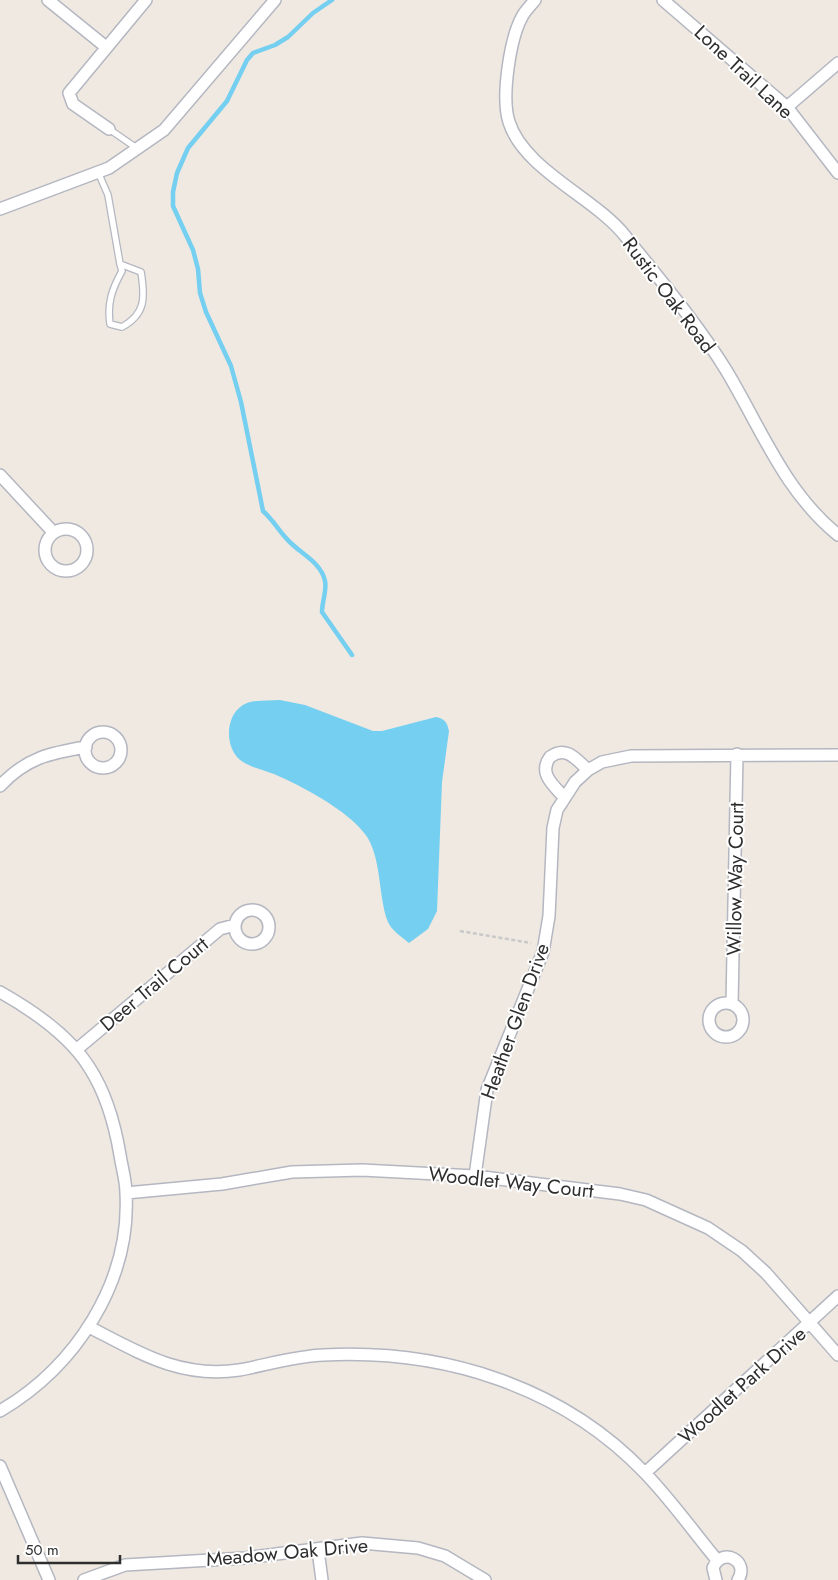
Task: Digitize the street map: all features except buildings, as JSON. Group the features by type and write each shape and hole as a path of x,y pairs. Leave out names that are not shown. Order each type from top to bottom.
{"street":[{"path":"48,0 106,47"},
{"path":"109,129 74,104 69,93 146,0"},
{"path":"0,209 109,168 164,130 275,0"},
{"name":"Rustic Oak Road","path":"535,0 523,15 512,42 508,66 508,120 519,145 624,234 692,321 725,370 778,465 818,518 838,534"},
{"name":"Lone Trail Lane","path":"663,0 787,107 838,173"},
{"path":"787,107 838,63"},
{"path":"0,475 54,533"},
{"path":"0,786 21,768 48,753 86,748"},
{"path":"564,797 545,774 545,768 550,756 561,752 570,754 588,770"},
{"name":"Willow Way Court","path":"732,1004 738,754"},
{"name":"Heather Glen Drive","path":"475,1176 487,1090 544,952 549,916 553,828 557,810 564,797 588,770 602,762 631,756 838,755"},
{"name":"Deer Trail Court","path":"76,1050 220,929 235,925"},
{"path":"0,992 46,1022 76,1050 89,1066 110,1112 118,1140 126,1193 119,1260 106,1294 89,1327 46,1378 32,1391 0,1411"},
{"name":"Woodlet Way Court","path":"126,1193 222,1184 292,1172 324,1170 402,1171 475,1176 620,1194 646,1200 683,1215 708,1228 742,1251 766,1273 838,1355"},
{"name":"Woodlet Park Drive","path":"645,1473 838,1296"},
{"path":"89,1327 154,1360 178,1368 237,1370 306,1356 344,1354 431,1361 490,1375 530,1390 577,1416 597,1430 645,1473 717,1560"},
{"path":"0,1466 49,1580"},
{"name":"Meadow Oak Drive","path":"84,1580 125,1565 245,1558 362,1543 418,1548 445,1556 485,1580"},
{"path":"318,1550 322,1580"},
{"path":"716,1580 713,1572 717,1560 726,1556 738,1561 741,1570 738,1580"}],"lane":[{"path":"109,129 138,149"},
{"path":"98,172 108,195 120,264 122,271 111,291 108,311 110,324 122,327 134,320 141,310 143,287 141,272 120,264"}],"path":[{"path":"460,930 531,943"}],"water":[{"path":"280,700 305,705 373,731 382,731 436,717 444,720 446,723 449,731 442,782 437,911 428,929 409,943 394,931 388,922 374,854 365,834 357,825 336,808 310,792 274,774 247,764 234,753 229,739 229,731 230,723 237,710 251,702"}],"waterway":[{"path":"332,0 313,13 288,37 275,45 253,53 247,60 227,101 188,148 177,173 173,192 173,206 193,250 198,269 200,293 206,312 231,366 241,402 263,511 283,535 314,562 323,574 325,592 322,612 352,655"}]}
